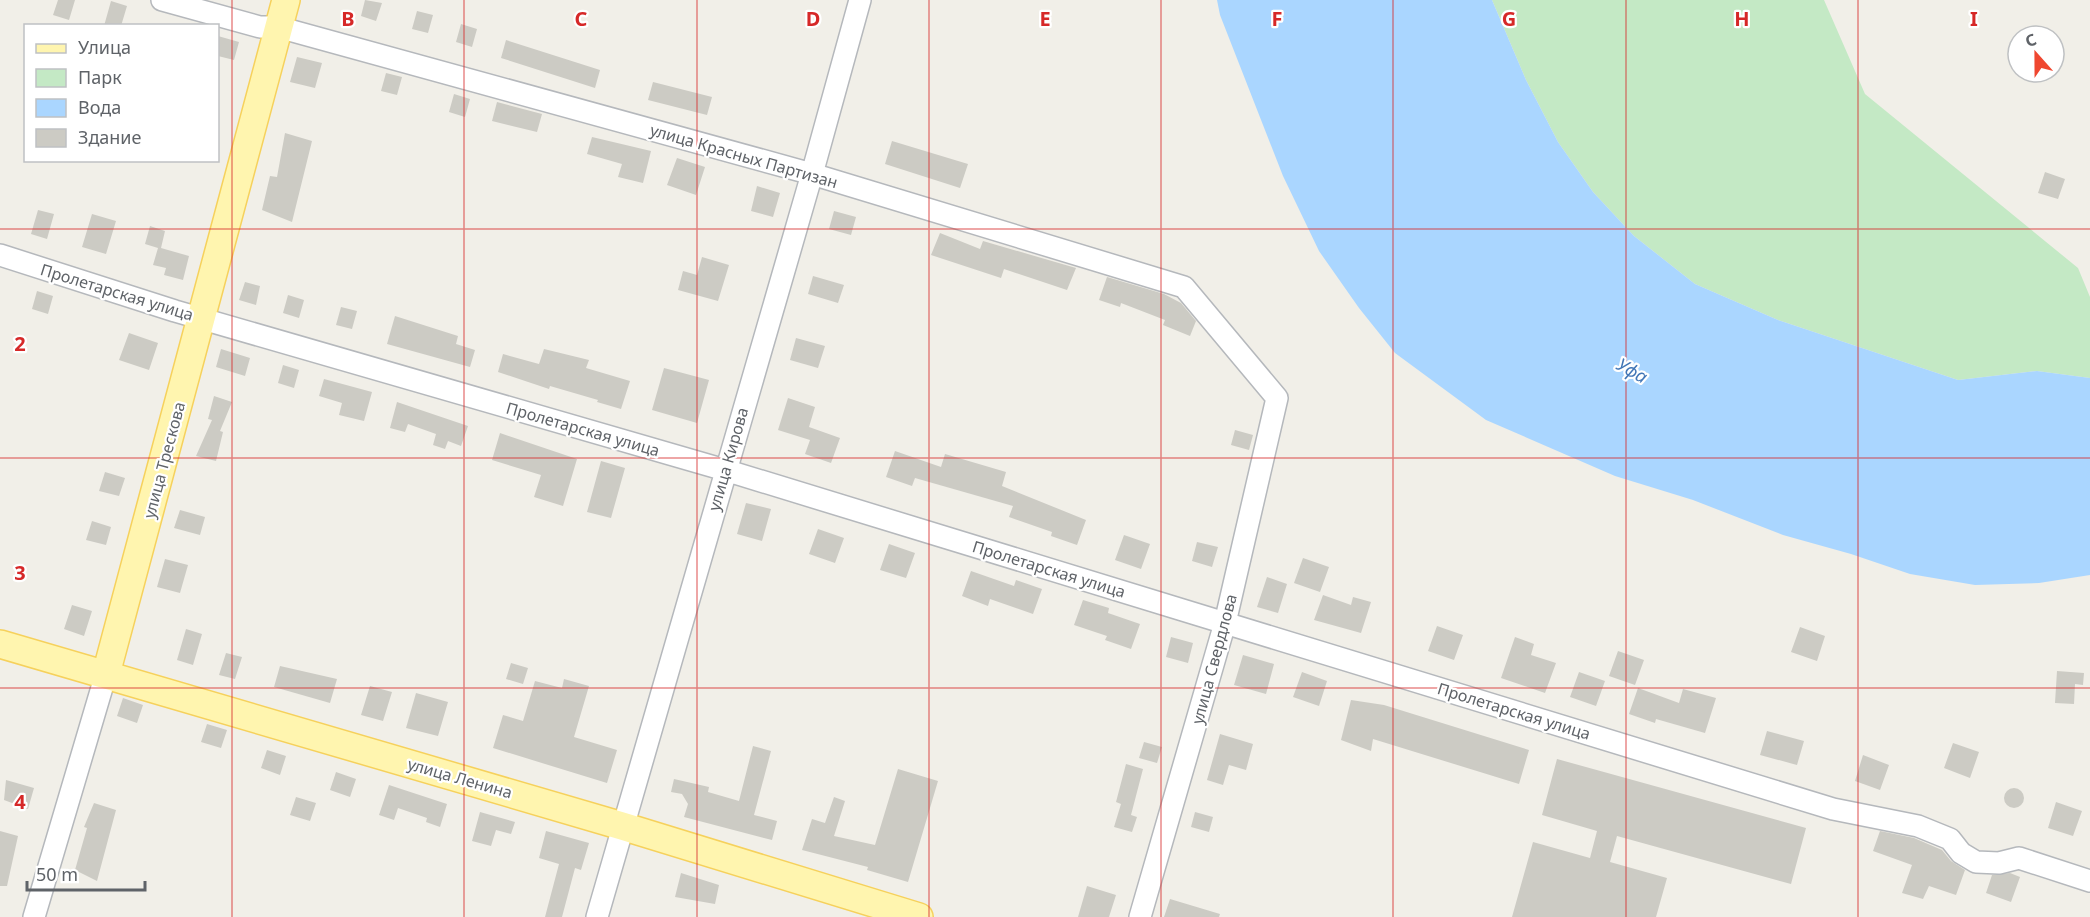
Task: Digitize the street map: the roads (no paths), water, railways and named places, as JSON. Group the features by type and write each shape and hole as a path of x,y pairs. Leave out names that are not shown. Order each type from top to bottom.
{"main road":[{"name":"улица Трескова","path":"106,674 286,0"},
{"name":"улица Ленина","path":"0,644 622,826 920,917"}],"street":[{"name":"улица Красных Партизан","path":"162,0 260,27 278,27 812,174 1184,287 1277,398"},
{"name":"улица Кирова","path":"597,917 812,174 860,0"},
{"name":"Пролетарская улица","path":"0,255 202,319 725,470 1833,809 1918,826 1950,839 1961,853 1976,862 1999,863 2019,858 2090,881"},
{"name":"улица Свердлова","path":"1140,917 1225,623 1277,398"},
{"name":"улица Трескова","path":"34,917 106,674"}],"water":[{"name":"Уфа","path":"1217,0 1492,0 1526,80 1558,142 1593,192 1634,236 1695,284 1778,320 1958,380 2037,371 2090,378 2090,575 2039,583 1975,585 1910,574 1783,535 1693,500 1615,476 1486,420 1395,353 1359,308 1319,251 1283,176 1220,15"}]}
